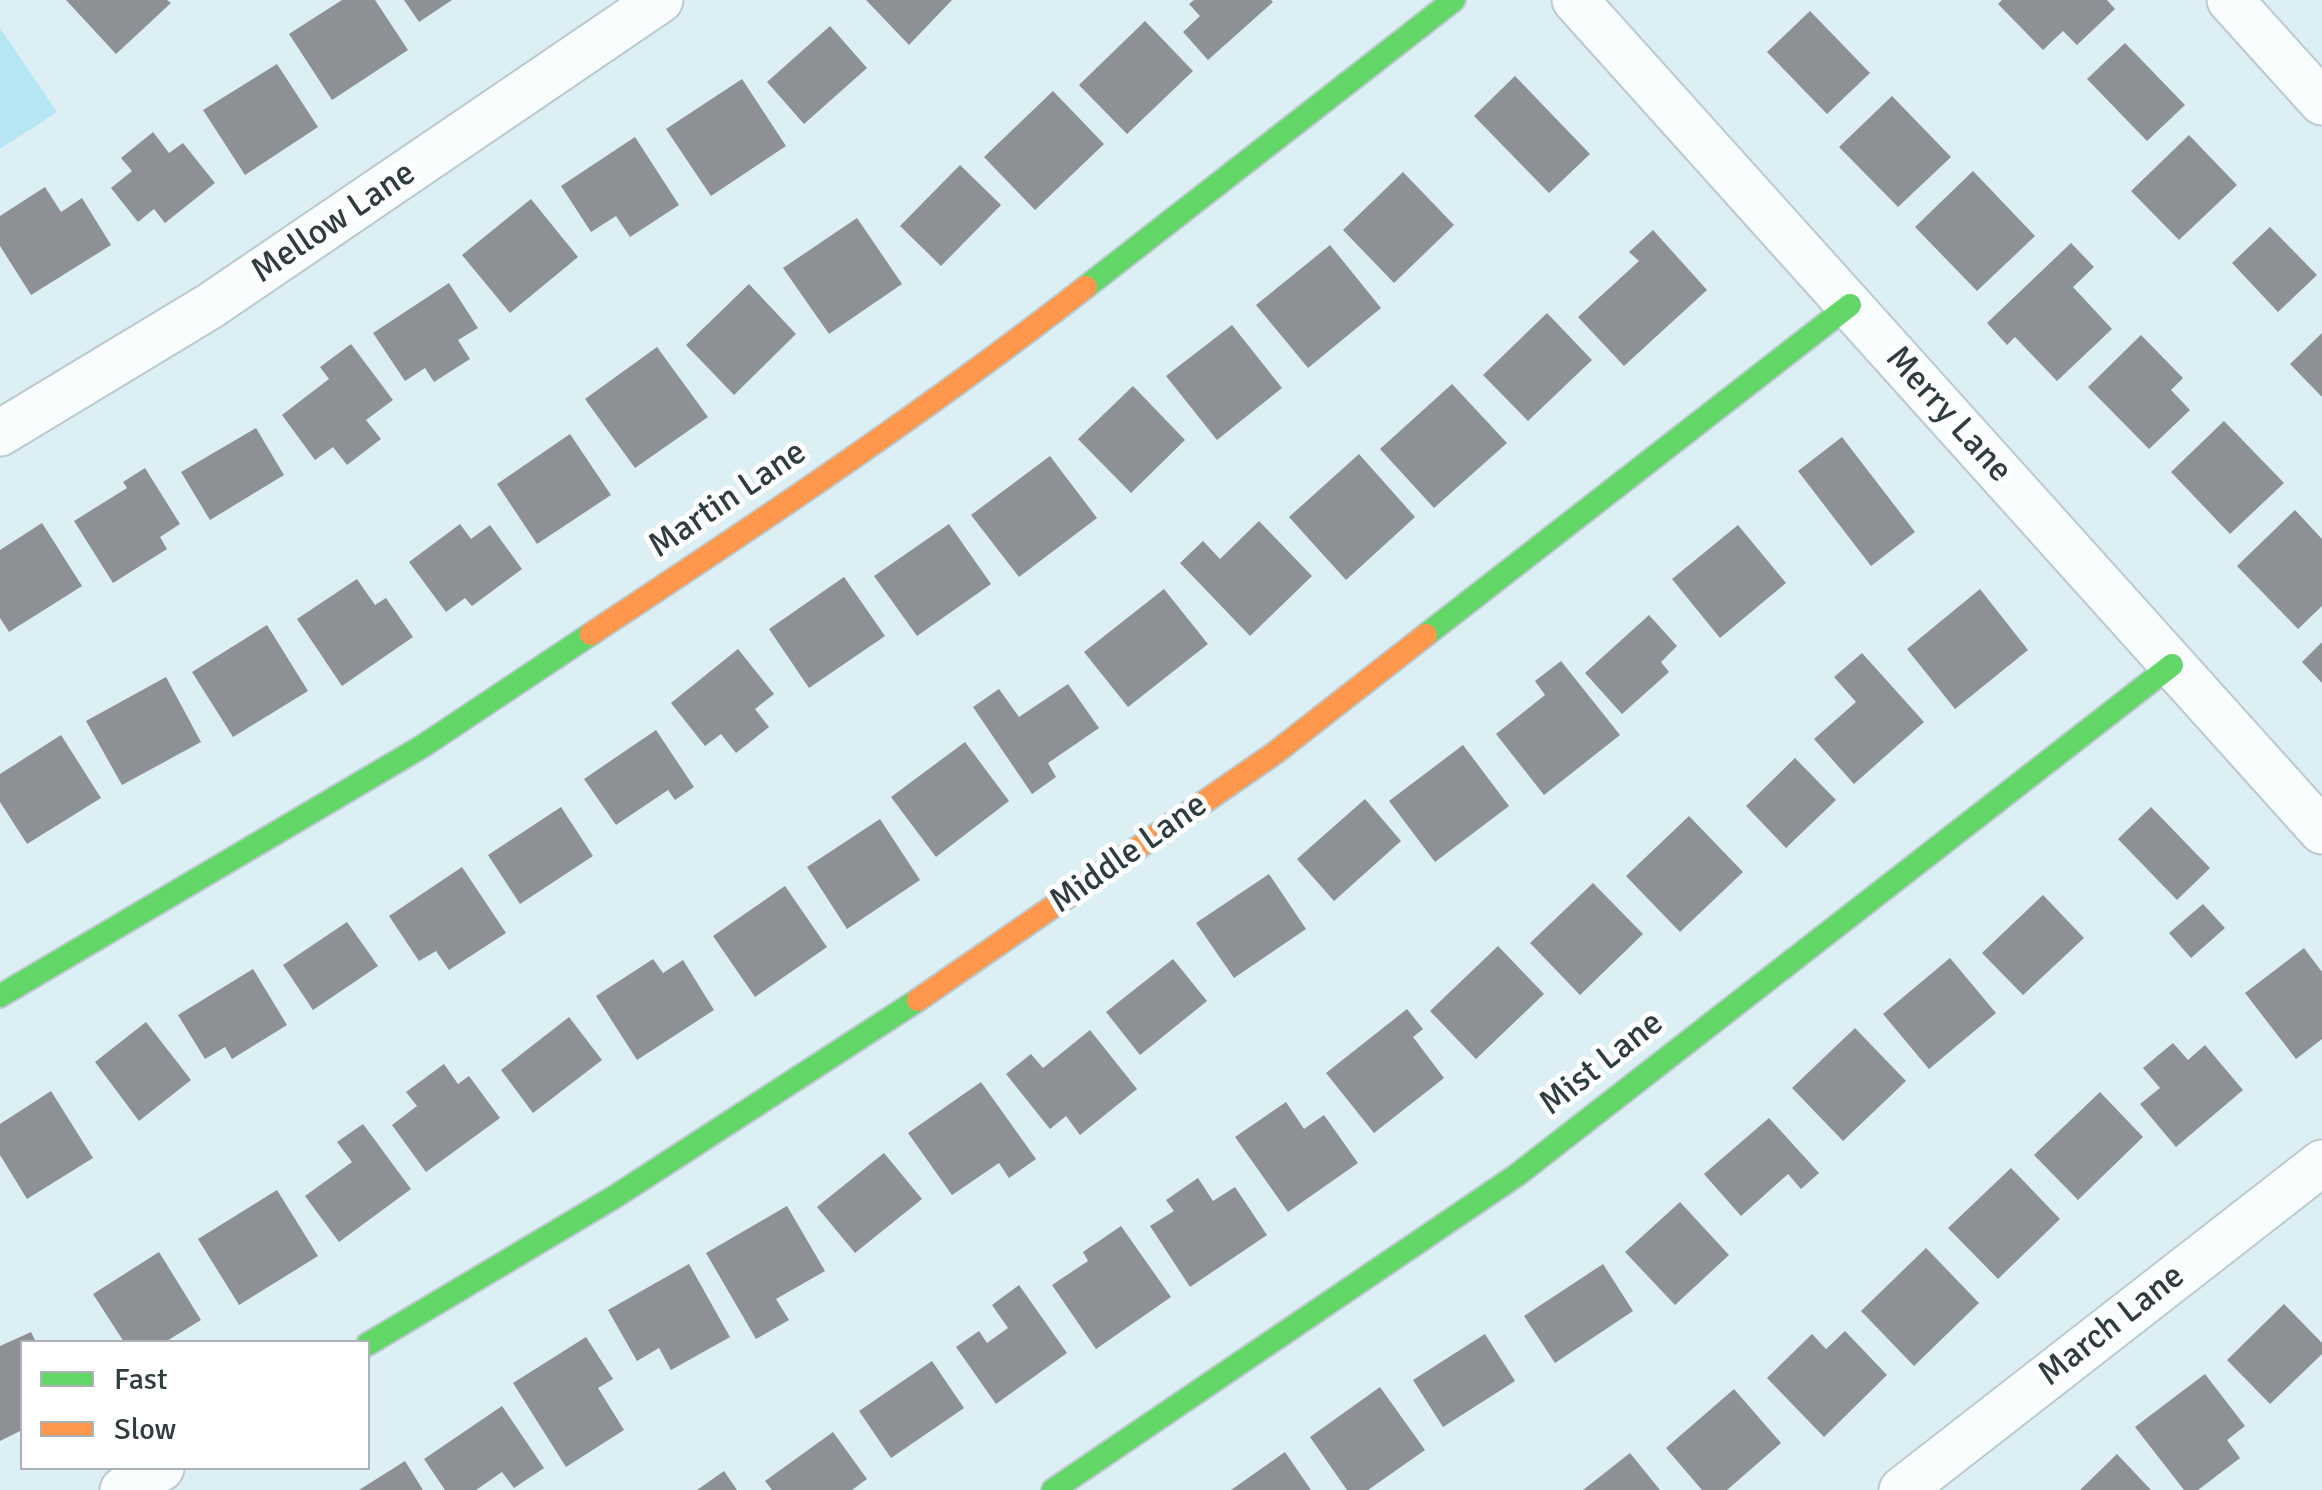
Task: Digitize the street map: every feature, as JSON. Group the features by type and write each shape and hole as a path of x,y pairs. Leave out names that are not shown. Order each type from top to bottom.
{"street":[{"name":"Mellow Lane","path":"0,433 210,306 660,0"},
{"name":"Martin Lane","path":"0,996 422,746 750,529 1000,354 1454,0"},
{"name":"Merry Lane","path":"1575,0 2322,831"},
{"path":"2230,0 2322,102"},
{"name":"Middle Lane","path":"370,1343 616,1196 901,1012 1275,753 1850,305"},
{"name":"Mist Lane","path":"1053,1490 1517,1175 2172,665"},
{"name":"March Lane","path":"1902,1490 2322,1163"},
{"path":"123,1490 158,1470"}],"shaded area":[{"path":"0,28 57,112 0,149"}],"building":[{"path":"66,0 167,0 171,3 116,54"},
{"path":"342,0 375,0 408,50 332,100 289,34"},
{"path":"404,0 452,0 419,22"},
{"path":"866,0 952,0 909,45"},
{"path":"1194,0 1273,2 1208,60 1183,32 1200,16 1189,4"},
{"path":"2002,0 2107,0 2115,9 2077,45 2063,31 2043,50 1998,4"},
{"path":"1810,11 1870,73 1827,114 1767,52"},
{"path":"1145,21 1193,71 1127,134 1079,85"},
{"path":"830,26 867,68 804,124 767,82"},
{"path":"2125,43 2185,105 2147,141 2087,79"},
{"path":"277,64 318,127 245,175 203,110"},
{"path":"1515,76 1590,154 1549,193 1474,116"},
{"path":"742,79 786,146 711,196 666,129"},
{"path":"1053,91 1104,144 1035,210 984,157"},
{"path":"1892,96 1951,157 1898,207 1839,147"},
{"path":"153,132 169,153 183,143 215,183 165,223 154,209 138,222 111,188 132,171 121,158"},
{"path":"2189,135 2237,185 2179,240 2131,191"},
{"path":"635,137 679,205 630,237 616,216 591,232 561,186"},
{"path":"960,165 1001,205 941,266 900,226"},
{"path":"1973,171 2035,236 1977,291 1915,227"},
{"path":"1403,172 1454,225 1394,283 1343,230"},
{"path":"45,187 61,212 82,198 111,245 31,295 0,246 0,216"},
{"path":"531,199 578,257 510,313 462,255"},
{"path":"857,218 902,284 829,334 783,268"},
{"path":"2270,227 2317,275 2278,312 2232,263"},
{"path":"1653,230 1707,290 1624,366 1578,317 1639,261 1629,252"},
{"path":"2071,243 2094,267 2073,287 2112,329 2057,381 2015,337 2007,345 1987,323"},
{"path":"1330,245 1381,308 1308,368 1256,305"},
{"path":"449,283 478,328 458,340 470,359 434,382 425,368 405,381 373,333"},
{"path":"749,284 796,334 734,395 686,345"},
{"path":"1547,313 1592,360 1528,421 1483,375"},
{"path":"1232,325 1282,388 1217,440 1166,376"},
{"path":"2322,333 2322,397 2290,364"},
{"path":"2141,335 2183,378 2171,390 2190,410 2149,449 2088,387"},
{"path":"351,344 393,400 366,420 381,439 347,465 333,447 315,460 282,415 329,379 320,367"},
{"path":"657,347 708,417 635,468 585,399"},
{"path":"1452,384 1507,443 1434,508 1380,449"},
{"path":"1133,386 1185,440 1131,493 1078,439"},
{"path":"2224,421 2284,483 2230,534 2171,472"},
{"path":"256,428 284,475 210,520 181,472"},
{"path":"570,434 611,495 537,544 497,484"},
{"path":"1842,437 1915,532 1871,566 1798,471"},
{"path":"1359,454 1415,517 1346,580 1289,517"},
{"path":"1050,456 1097,518 1019,577 971,515"},
{"path":"145,468 180,524 160,537 167,549 113,583 74,521 127,488 123,482"},
{"path":"2295,510 2322,539 2322,606 2298,629 2237,566"},
{"path":"1259,521 1312,576 1250,636 1180,563 1203,541 1220,559"},
{"path":"42,523 82,586 9,632 0,618 0,550"},
{"path":"460,524 471,539 490,525 522,569 472,606 465,598 446,612 409,562"},
{"path":"949,524 991,584 917,636 874,576"},
{"path":"1738,525 1786,583 1720,638 1672,579"},
{"path":"844,577 885,636 809,688 769,629"},
{"path":"357,579 375,605 386,598 413,637 342,686 297,619"},
{"path":"1164,589 1208,644 1128,707 1084,652"},
{"path":"1980,589 2028,650 1955,709 1907,649"},
{"path":"1649,615 1677,646 1661,662 1669,672 1622,714 1585,673"},
{"path":"267,625 308,691 233,737 192,672"},
{"path":"2322,642 2322,683 2302,662"},
{"path":"738,649 774,694 755,709 769,727 736,753 721,734 705,746 671,703"},
{"path":"1862,653 1924,722 1854,784 1814,739 1856,702 1834,677"},
{"path":"1561,661 1620,735 1544,795 1496,734 1545,695 1535,681"},
{"path":"166,677 201,742 122,785 86,721"},
{"path":"1068,684 1099,728 1048,763 1056,777 1032,794 973,707 999,689 1019,717"},
{"path":"656,730 694,787 675,800 668,790 616,825 584,779"},
{"path":"61,735 101,798 27,844 0,802 0,774"},
{"path":"965,742 1009,801 936,857 891,797"},
{"path":"1463,745 1509,806 1435,862 1389,801"},
{"path":"1795,758 1836,800 1786,848 1746,806"},
{"path":"1365,799 1401,841 1334,901 1297,859"},
{"path":"561,807 593,856 520,904 488,855"},
{"path":"2151,807 2210,868 2177,900 2118,839"},
{"path":"1689,816 1743,872 1680,932 1626,876"},
{"path":"880,819 920,880 847,929 807,867"},
{"path":"462,867 506,933 449,970 436,951 419,961 389,916"},
{"path":"1269,874 1306,929 1234,978 1196,923"},
{"path":"1593,883 1643,934 1580,995 1530,943"},
{"path":"785,886 827,947 755,997 713,936"},
{"path":"2043,895 2084,938 2023,995 1982,953"},
{"path":"2203,904 2225,928 2191,958 2169,933"},
{"path":"347,922 378,966 313,1010 283,965"},
{"path":"1498,946 1544,994 1476,1059 1430,1011"},
{"path":"2304,948 2322,972 2322,1039 2296,1059 2245,993"},
{"path":"1950,958 1996,1013 1929,1069 1883,1014"},
{"path":"653,959 663,973 683,960 714,1010 637,1060 596,996"},
{"path":"1173,959 1207,1001 1140,1055 1106,1012"},
{"path":"253,969 287,1025 232,1059 225,1047 205,1059 178,1015"},
{"path":"1407,1009 1423,1029 1413,1037 1444,1078 1374,1133 1326,1073"},
{"path":"569,1017 602,1060 533,1113 501,1070"},
{"path":"146,1022 191,1080 139,1121 95,1062"},
{"path":"1855,1028 1906,1081 1843,1141 1792,1088"},
{"path":"1090,1030 1137,1089 1080,1135 1066,1116 1050,1129 1006,1074 1031,1054 1043,1068"},
{"path":"2173,1043 2188,1060 2205,1045 2243,1090 2176,1147 2140,1104 2160,1088 2143,1068"},
{"path":"444,1064 458,1084 469,1076 500,1118 426,1172 392,1125 417,1106 406,1092"},
{"path":"981,1082 1036,1159 1009,1178 999,1163 952,1195 908,1133"},
{"path":"51,1091 93,1158 27,1199 0,1155 0,1124"},
{"path":"2100,1092 2143,1137 2078,1200 2034,1155"},
{"path":"1286,1102 1304,1129 1324,1115 1358,1163 1288,1212 1235,1137"},
{"path":"1769,1118 1819,1173 1801,1189 1788,1174 1741,1216 1704,1174"},
{"path":"363,1124 411,1189 339,1242 305,1196 352,1162 337,1142"},
{"path":"884,1153 922,1199 855,1253 817,1207"},
{"path":"2011,1168 2060,1219 1998,1279 1948,1228"},
{"path":"1198,1178 1213,1201 1235,1187 1267,1235 1190,1287 1150,1226 1174,1211 1166,1200"},
{"path":"277,1190 318,1256 239,1305 198,1239"},
{"path":"1680,1202 1729,1255 1675,1305 1625,1252"},
{"path":"787,1206 825,1271 776,1299 789,1320 756,1339 706,1253"},
{"path":"1121,1226 1171,1297 1096,1349 1052,1285 1088,1261 1083,1252"},
{"path":"1926,1248 1979,1303 1914,1366 1861,1311"},
{"path":"159,1252 201,1320 168,1340 123,1340 93,1294"},
{"path":"689,1264 730,1337 671,1370 659,1348 637,1361 608,1310"},
{"path":"1603,1264 1633,1311 1555,1363 1524,1316"},
{"path":"1019,1285 1067,1353 996,1404 956,1347 979,1331 987,1343 1008,1328 992,1305"},
{"path":"2284,1304 2322,1343 2322,1354 2270,1404 2227,1360"},
{"path":"1845,1331 1887,1375 1824,1437 1767,1378 1812,1334 1826,1349"},
{"path":"31,1332 35,1340 20,1340 20,1431 0,1441 0,1346"},
{"path":"1485,1334 1515,1381 1443,1427 1413,1380"},
{"path":"586,1337 613,1379 598,1388 624,1430 566,1467 513,1383"},
{"path":"932,1361 964,1408 891,1458 859,1411"},
{"path":"2205,1374 2245,1426 2227,1440 2240,1458 2198,1490 2184,1490 2135,1427"},
{"path":"1380,1387 1425,1450 1368,1490 1347,1490 1310,1437"},
{"path":"1734,1389 1781,1443 1727,1490 1702,1490 1666,1448"},
{"path":"502,1406 544,1468 514,1488 502,1472 476,1490 445,1490 424,1459"},
{"path":"833,1432 867,1479 852,1490 772,1490 765,1481"},
{"path":"1285,1452 1311,1490 1231,1490"},
{"path":"1630,1453 1660,1490 1583,1490"},
{"path":"2117,1454 2151,1490 2080,1490"},
{"path":"405,1461 423,1490 359,1490"},
{"path":"724,1471 737,1490 697,1490"}],"traffic: fast":[{"path":"1086,287 1454,0"},
{"path":"1426,635 1850,305"},
{"path":"0,996 423,746 591,634"},
{"path":"1053,1490 1517,1175 2172,665"},
{"path":"370,1343 616,1196 918,1000"}],"traffic: slow":[{"path":"591,634 904,422 1086,287"},
{"path":"918,1000 1275,753 1426,635"}]}
